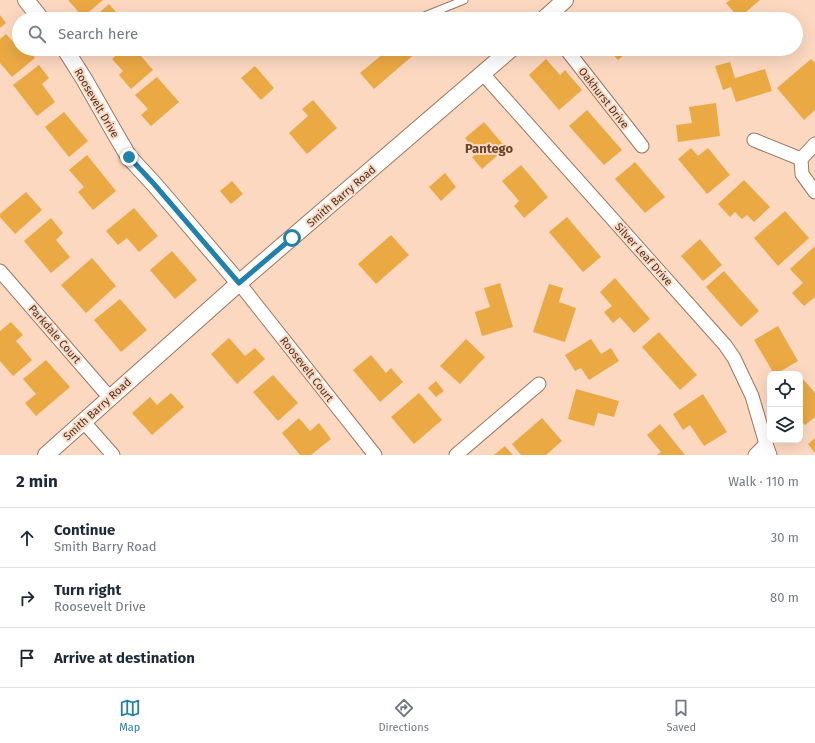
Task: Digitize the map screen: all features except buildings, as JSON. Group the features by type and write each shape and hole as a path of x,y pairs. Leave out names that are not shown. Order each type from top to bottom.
{"street":[{"path":"26,0 35,12"},
{"path":"552,12 565,0"},
{"name":"Roosevelt Drive","path":"69,56 129,157 239,283"},
{"name":"Smith Barry Road","path":"46,455 239,283 503,56"},
{"name":"Oakhurst Drive","path":"571,56 642,146"},
{"name":"Silver Leaf Drive","path":"483,74 725,345 734,358 752,396 768,450"},
{"path":"754,140 801,159"},
{"path":"815,144 801,159 802,174 815,192"},
{"name":"Parkdale Court","path":"0,271 110,398"},
{"name":"Roosevelt Court","path":"239,283 375,455"},
{"path":"456,455 539,384"},
{"path":"83,421 113,455"},
{"path":"755,455 768,450"}],"lane":[{"path":"434,12 464,0"}],"district":[{"name":"Pantego","path":"489,148"}],"route":[{"path":"129,157 239,283 292,238"}]}
